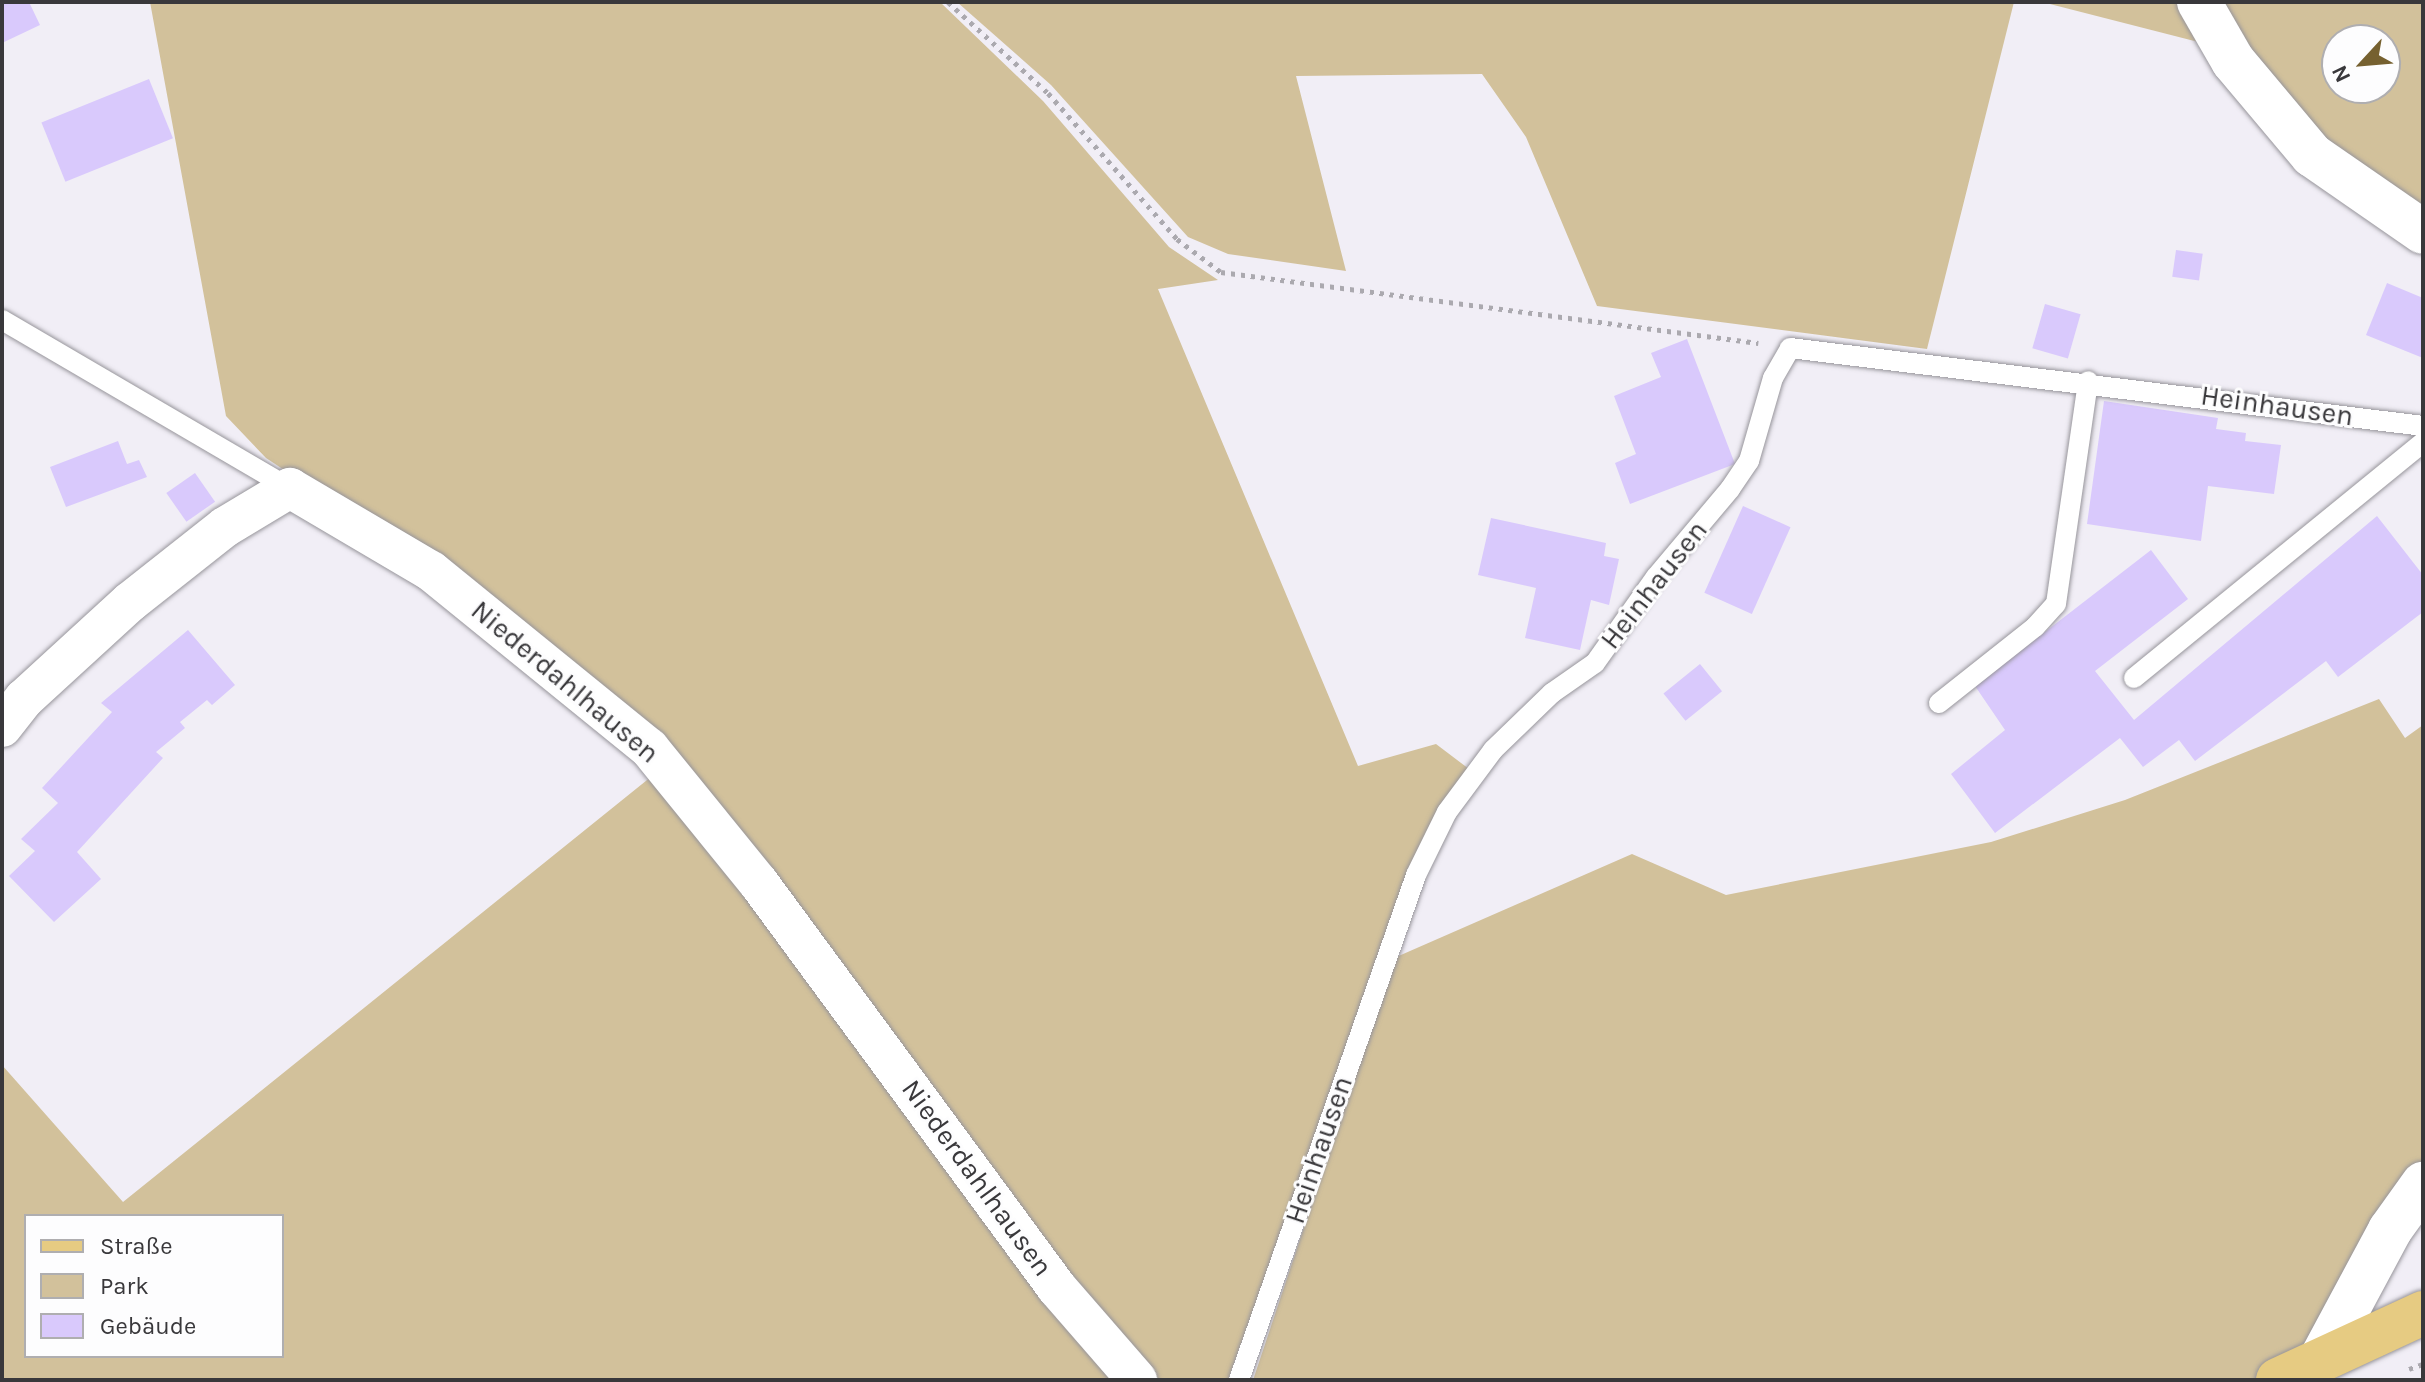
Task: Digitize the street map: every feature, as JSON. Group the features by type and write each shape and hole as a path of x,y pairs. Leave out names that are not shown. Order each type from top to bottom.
{"main road":[{"path":"2278,1380 2322,1357 2423,1313"}],"street":[{"path":"2199,2 2233,61 2312,155 2423,232"},
{"path":"2,727 24,699 130,602 225,527 290,488"},
{"name":"Niederdahlhausen","path":"290,488 431,571 649,748 758,882 1057,1288 1137,1380"},
{"path":"2322,1357 2390,1230 2423,1184"}],"lane":[{"path":"2,320 290,488"},
{"name":"Heinhausen","path":"1239,1380 1416,875 1447,812 1493,750 1552,693 1595,663 1656,577 1730,489 1749,461 1773,378 1790,348 2088,381 2423,426"},
{"path":"1939,703 2035,627 2056,604 2064,573 2088,381"},
{"path":"2134,678 2423,442"}],"path":[{"path":"948,2 1048,93 1177,239 1221,272 1790,348"}],"green space":[{"path":"150,2 940,2 1043,101 1169,247 1218,280 1158,289 1358,766 1436,744 1469,769 1382,952 1228,1380 1143,1380 776,881 431,567 266,458 226,416"},
{"path":"957,2 2014,2 1927,349 1597,306 1526,137 1482,74 1296,76 1346,271 1228,254 1188,237 1051,85"},
{"path":"2042,2 2192,2 2210,45"},
{"path":"2206,2 2423,2 2423,216 2274,103"},
{"path":"2379,699 2405,738 2423,725 2423,1169 2311,1355 2264,1380 1253,1380 1394,958 1632,854 1726,895 1991,842 2125,800"},
{"path":"657,772 1123,1380 2,1380 2,1065 123,1202"}],"building":[{"path":"2,2 29,2 40,25 2,43"},
{"path":"149,79 173,138 65,182 41,122"},
{"path":"2176,250 2203,254 2199,280 2172,277"},
{"path":"2387,283 2423,298 2423,358 2366,335"},
{"path":"2045,304 2081,314 2068,358 2032,348"},
{"path":"1687,339 1735,464 1630,504 1615,463 1636,454 1614,396 1661,377 1651,353"},
{"path":"2104,401 2218,418 2216,429 2246,433 2245,441 2281,445 2274,494 2208,486 2201,541 2087,524"},
{"path":"118,441 127,464 139,460 147,477 66,507 50,467"},
{"path":"195,473 215,502 186,522 166,493"},
{"path":"1743,506 1791,527 1752,614 1704,593"},
{"path":"2377,516 2423,575 2423,612 2338,677 2326,661 2195,761 2179,740 2143,767 2120,738 1995,833 1951,774 2005,730 1975,686 2151,550 2188,599 2095,671 2134,720"},
{"path":"1491,518 1606,543 1604,556 1619,559 1609,605 1591,600 1580,650 1525,638 1536,588 1478,575"},
{"path":"188,630 235,685 212,705 207,700 180,722 185,728 156,752 163,758 77,852 101,879 54,922 9,876 35,851 21,839 58,803 42,788 112,712 101,703"},
{"path":"1700,664 1722,691 1686,721 1663,694"}]}
